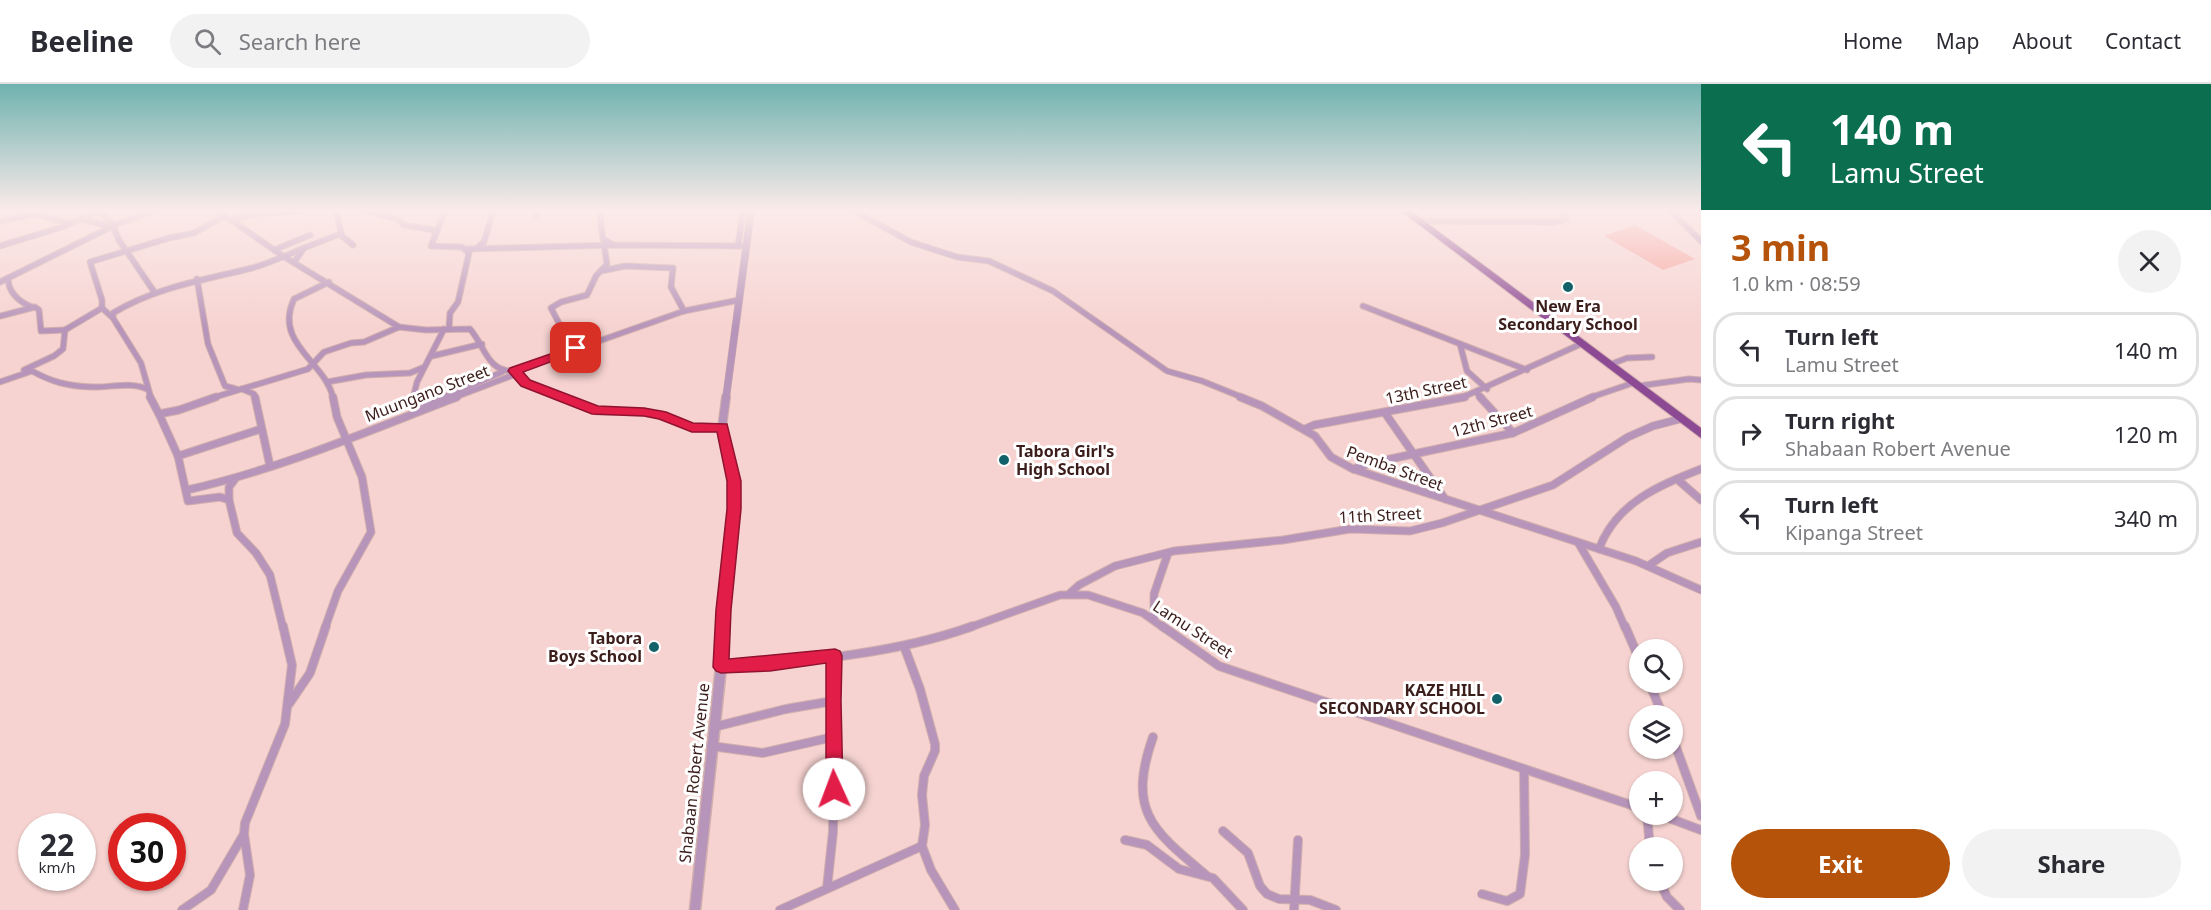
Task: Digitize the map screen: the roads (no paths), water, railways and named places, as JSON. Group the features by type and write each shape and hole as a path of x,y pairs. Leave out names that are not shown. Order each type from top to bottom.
{"highway":[{"path":"1456,250 1701,435"}],"street":[{"path":"0,282 65,250"},
{"path":"133,250 90,262 102,300 102,308 112,318 139,358 149,398 174,442 188,501 220,497 229,500"},
{"path":"274,250 399,327"},
{"path":"112,318 113,313 119,309 155,293 197,279 255,267 300,250"},
{"path":"295,261 303,250"},
{"path":"466,250 469,253 457,305 450,314 437,348 418,376 413,394 414,404 453,394 502,372"},
{"path":"576,348 551,308 561,302 587,295 599,272 607,264 605,250"},
{"name":"Shabaan Robert Avenue","path":"695,910 721,667 723,610 734,509 734,481 722,428 739,300 742,250"},
{"name":"Pemba Street","path":"934,250 957,257 995,264 1053,291 1167,371 1202,381 1248,399 1305,429 1318,439 1331,457 1353,469 1648,566 1701,590"},
{"path":"128,251 155,293"},
{"path":"599,272 625,266 673,267 672,287 684,311"},
{"path":"8,278 8,286 16,296 25,305 39,310 42,320 41,331 65,330 102,308"},
{"path":"197,279 213,359 225,386 248,389 254,394 270,466"},
{"path":"289,704 310,672 338,591 371,532 362,477 348,440 340,426 332,388 300,350 291,335 293,323 290,311 297,297 328,282"},
{"path":"159,414 179,410 239,389 308,369 324,352 351,343 364,342 399,327 470,329 482,344 495,368 502,372 515,373 576,348 684,311 739,300"},
{"path":"1363,306 1527,370"},
{"path":"0,316 35,308"},
{"path":"0,382 20,373 34,363 58,355 65,345 65,330"},
{"path":"432,356 482,344"},
{"name":"13th Street","path":"1305,429 1314,425 1441,404 1477,393 1581,344"},
{"path":"1460,345 1467,371 1486,389"},
{"path":"1609,365 1627,358 1652,357"},
{"path":"327,382 366,375 410,373 422,368"},
{"path":"20,373 37,371 50,382 87,387 130,385 147,389"},
{"path":"410,373 418,376"},
{"path":"515,373 526,383 597,411 644,412 662,415 692,428 722,428"},
{"name":"Muungano Street","path":"187,490 236,479 348,440 446,403 515,373"},
{"name":"12th Street","path":"1353,469 1371,463 1513,433 1590,398 1635,384 1701,380"},
{"path":"1477,393 1513,433"},
{"path":"446,403 453,394"},
{"path":"1385,413 1445,500"},
{"name":"11th Street","path":"1069,594 1079,585 1115,566 1168,553 1350,529 1410,531 1442,524 1553,485 1634,434 1680,419"},
{"path":"178,456 261,429"},
{"path":"1599,549 1604,531 1628,506 1677,479 1701,469"},
{"path":"182,910 211,890 244,834 249,810 283,731 289,704 291,659 270,575 256,553 237,533 229,500 229,487 236,479"},
{"path":"1677,479 1701,500"},
{"path":"1648,566 1667,553 1701,542"},
{"path":"1580,543 1616,607 1630,639"},
{"path":"1154,620 1151,610 1159,573 1168,553"},
{"name":"Lamu Street","path":"721,667 770,664 904,646 946,636 1040,602 1069,594 1088,595 1132,609 1154,620 1219,666 1629,804"},
{"path":"904,646 920,689 935,744 935,751 924,776 922,795 925,825 922,846 932,870 955,910"},
{"path":"827,888 833,832 835,656"},
{"path":"714,727 786,709 833,701"},
{"path":"711,746 763,753 833,737"},
{"path":"1153,737 1141,775 1141,788 1147,810 1157,831 1206,875 1226,889 1242,909"},
{"path":"1680,759 1701,816"},
{"path":"1482,894 1506,902 1515,899 1524,888 1526,819 1524,769"},
{"path":"1683,823 1701,830"},
{"path":"1223,831 1248,853 1263,891 1272,898 1295,905 1310,900 1336,910"},
{"path":"243,910 250,875 244,834"},
{"path":"1125,840 1147,845 1179,869 1206,875"},
{"path":"1295,905 1298,840"},
{"path":"780,910 922,846"},
{"path":"1664,891 1680,910"}],"place":[{"name":"New Era Secondary School","path":"1568,287"},
{"name":"Tabora Girl's High School","path":"1004,460"},
{"name":"Tabora Boys School","path":"654,647"},
{"name":"KAZE HILL SECONDARY SCHOOL","path":"1497,699"}]}
